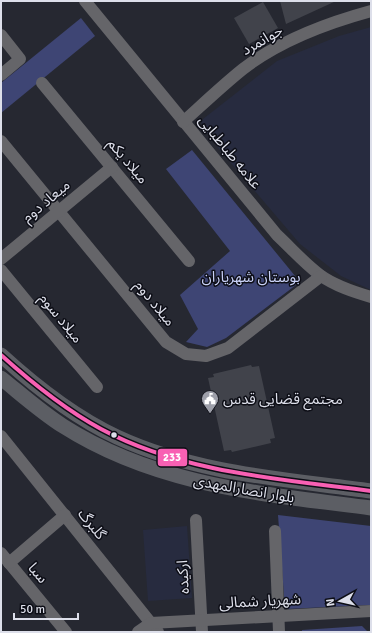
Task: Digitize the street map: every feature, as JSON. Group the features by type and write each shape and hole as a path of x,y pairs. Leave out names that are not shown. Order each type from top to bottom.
{"main road":[{"name":"بلوار انصارالمهدی","path":"1,355 45,393 81,417 117,437 158,453 220,470 371,491"},
{"name":"بلوار انصارالمهدی","path":"1,378 63,426 109,451 135,462 172,475 210,485 290,498 371,508"}],"street":[{"name":"علامه طباطبایی","path":"85,1 276,235 321,276 349,290 371,297"},
{"name":"جوانمرد","path":"184,122 244,69 273,50 308,32 371,11"},
{"path":"1,35 20,59 1,75"},
{"name":"میلاد یکم","path":"42,82 189,261"},
{"name":"میلاد دوم","path":"1,141 166,342 186,354 206,356 228,348 321,276"},
{"name":"میعاد دوم","path":"1,259 112,167"},
{"name":"میلاد سوم","path":"1,270 96,387"},
{"name":"گلبرگ","path":"1,436 154,627"},
{"path":"5,558 65,515"},
{"name":"ارکیده","path":"196,520 201,626"},
{"path":"275,531 279,632"},
{"name":"سبا","path":"5,558 66,632"},
{"name":"شهریار شمالی","path":"154,627 201,626 278,616 370,611"},
{"path":"138,632 154,627"}],"shaded area":[{"path":"371,27 371,290 341,276 300,244 219,149 201,124 203,119 277,61 339,36"},
{"path":"187,526 192,598 148,601 143,530"}],"green space":[{"path":"81,18 95,36 1,113 1,83"},
{"name":"بوستان شهریاران","path":"192,150 300,282 226,338 207,347 186,342 198,329 180,295 230,251 166,169"},
{"path":"278,515 371,526 371,605 285,609"},
{"path":"362,626 368,632 302,632 302,630"}],"building":[{"path":"280,1 336,1 286,24"},
{"path":"263,2 278,28 249,44 234,18"},
{"path":"251,365 252,367 259,366 275,438 270,439 271,443 232,452 231,450 224,451 208,378 214,377 213,374"}],"transit line":[{"name":"233","path":"1,355 24,376 74,413 101,429 132,444 165,456 198,465 233,472 267,478 371,491"}],"place":[{"name":"مجتمع قضایی قدس","path":"210,414"}]}
